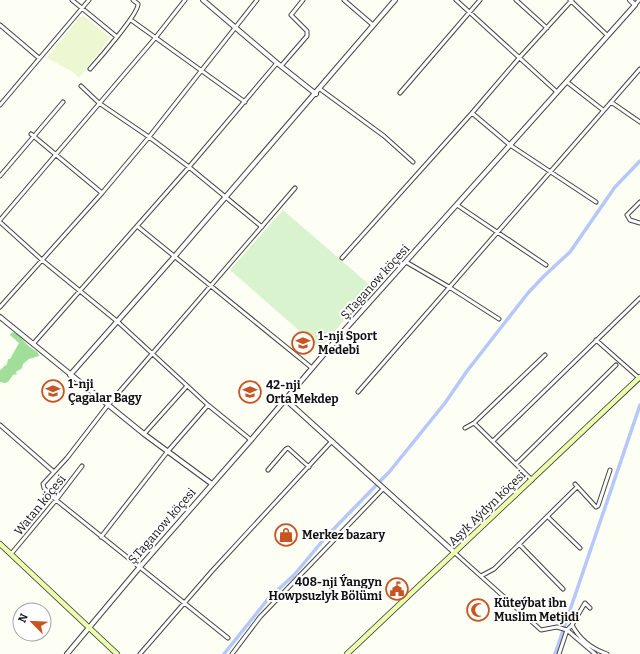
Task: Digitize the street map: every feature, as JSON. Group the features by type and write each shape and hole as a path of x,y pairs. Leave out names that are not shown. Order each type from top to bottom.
{"main road":[{"name":"Aşyk Aýdyn köçesi","path":"347,654 639,377"},
{"path":"0,544 117,654"}],"street":[{"path":"72,0 117,37"},
{"path":"0,105 89,0"},
{"path":"90,69 117,37 139,6 134,0"},
{"path":"185,0 156,37 0,221 42,260 118,322 208,405 251,440"},
{"path":"202,0 316,94"},
{"path":"0,307 150,137 257,0"},
{"path":"33,344 190,167 245,102 307,36 307,31 291,15 303,0"},
{"path":"344,0 374,25"},
{"path":"70,375 118,322 316,94 395,0"},
{"path":"456,0 558,92"},
{"path":"400,93 480,0"},
{"path":"516,0 547,28"},
{"path":"342,258 571,0 607,35"},
{"path":"630,0 635,5"},
{"name":"Ş.Taganow köçesi","path":"67,654 139,568 312,368 639,0"},
{"path":"130,20 156,37 245,102"},
{"path":"0,25 39,58"},
{"path":"358,392 640,69"},
{"path":"567,82 603,110"},
{"path":"81,86 99,103 150,137 190,167 262,227"},
{"path":"320,89 384,136 413,162"},
{"path":"0,176 63,102"},
{"path":"611,102 640,122"},
{"path":"472,113 510,145 596,202"},
{"path":"33,136 102,193"},
{"path":"228,638 56,500 43,486 108,406 295,188"},
{"path":"640,202 627,216 630,220 640,224"},
{"path":"457,205 546,265"},
{"path":"137,226 312,368"},
{"path":"406,262 500,319"},
{"path":"493,441 640,298"},
{"path":"0,318 108,406 212,484"},
{"path":"596,340 639,377"},
{"path":"465,428 474,424 545,355"},
{"path":"516,464 616,365"},
{"path":"144,434 187,386"},
{"path":"285,399 541,630 557,627 567,630 595,654"},
{"path":"101,536 168,451 208,405"},
{"path":"474,424 532,480"},
{"path":"0,425 54,472"},
{"path":"140,654 184,603 332,441"},
{"path":"268,470 287,448 289,448 309,467"},
{"name":"Watan köçesi","path":"11,554 82,466"},
{"path":"482,576 494,569 548,517 576,486 596,507 598,506 610,470"},
{"path":"232,654 260,617 382,488"},
{"path":"548,517 580,548"},
{"path":"519,544 563,589"},
{"path":"559,654 567,630 572,625 586,603 590,608"},
{"path":"572,625 580,637 591,647 607,654"}],"green space":[{"path":"84,16 110,38 79,78 73,72 47,58 80,17"},
{"path":"283,210 372,287 320,349 230,270"},
{"path":"12,332 20,336 37,352 39,356 29,359 23,364 22,368 16,372 17,374 13,375 8,382 5,383 0,382 0,370 7,364 8,359 10,359 19,343 10,335"}],"waterway":[{"path":"224,654 268,599 294,575 325,538 390,471 445,403 467,371 528,293 570,252 615,187 640,161"},
{"path":"555,654 640,405"}],"place":[{"name":"1-nji Sport Medebi","path":"303,343"},
{"name":"1-nji Çagalar Bagy","path":"53,391"},
{"name":"42-nji Orta Mekdep","path":"250,392"},
{"name":"Merkez bazary","path":"286,535"},
{"name":"408-nji Ýangyn Howpsuzlyk Bölümi","path":"397,589"},
{"name":"Küteýbat ibn Muslim Metjidi","path":"478,610"}]}
